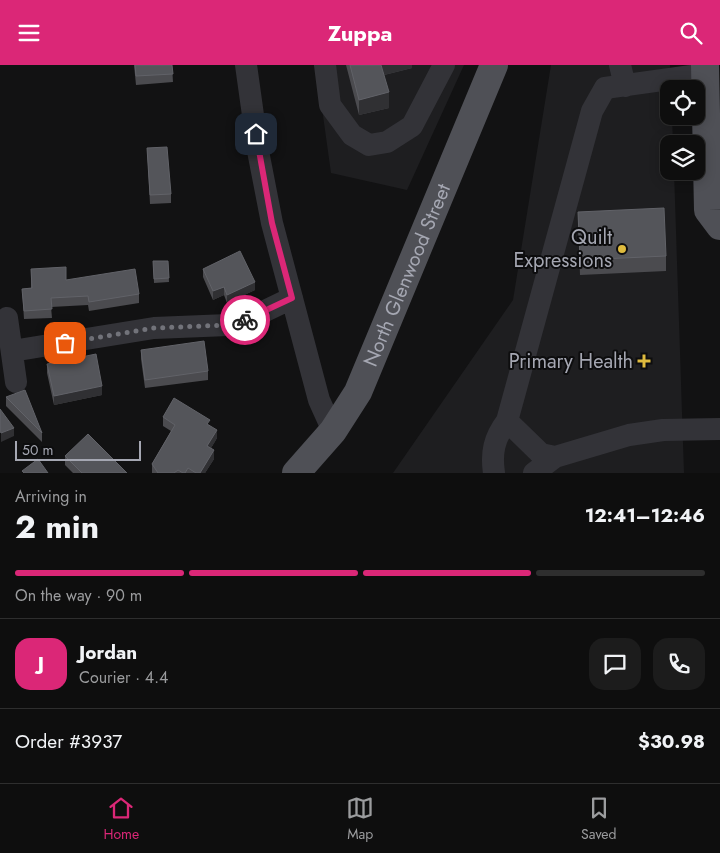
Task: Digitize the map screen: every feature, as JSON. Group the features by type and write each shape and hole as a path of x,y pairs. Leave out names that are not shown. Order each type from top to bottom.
{"main road":[{"name":"North Glenwood Street","path":"296,473 333,431 358,392 494,65"},
{"path":"705,69 708,209 720,226"}],"street":[{"path":"246,65 258,151 272,223 319,400 333,431"},
{"path":"324,65 330,105 352,135 369,145 387,142 412,126 444,65"},
{"path":"494,473 492,456 498,432 507,421 592,111 605,88 622,76 705,69"},
{"path":"12,351 154,328 240,323 292,298"},
{"path":"7,318 16,382"},
{"path":"507,421 541,454 555,457"},
{"path":"534,473 555,457 629,435 663,430 720,429"}],"shaded area":[{"path":"316,65 464,65 407,190 331,173"},
{"path":"551,65 670,65 670,80 660,80 660,125 672,125 673,135 660,135 660,180 674,180 684,473 393,473 513,300"}],"building":[{"path":"135,65 172,65 173,74 136,76"},
{"path":"350,65 381,65 389,92 359,100"},
{"path":"167,147 171,194 150,195 147,148"},
{"name":"Quilt Expressions","path":"664,208 666,256 580,260 578,212"},
{"path":"240,251 255,282 227,295 224,287 213,291 203,269"},
{"path":"153,261 168,261 169,278 154,279"},
{"path":"66,267 66,280 135,269 139,294 89,302 88,296 51,298 52,309 24,311 22,289 32,288 31,269"},
{"path":"204,341 208,371 145,380 141,350"},
{"path":"96,354 102,386 54,396 47,364"},
{"path":"25,390 42,433 6,397"},
{"path":"174,398 210,420 207,424 217,430 207,446 214,450 200,473 196,473 188,468 185,473 178,470 174,473 158,473 152,464 175,425 163,417"},
{"path":"0,409 14,428 1,433 0,431"},
{"path":"88,434 127,473 82,473 65,456"},
{"path":"38,459 48,473 24,473 22,471"}],"way so far":[{"path":"65,343 154,328 228,325 245,320"}],"place":[{"name":"Quilt Expressions","path":"622,249"},
{"name":"Primary Health","path":"644,361"}],"route":[{"path":"245,320 292,298 272,223 256,134"}]}
